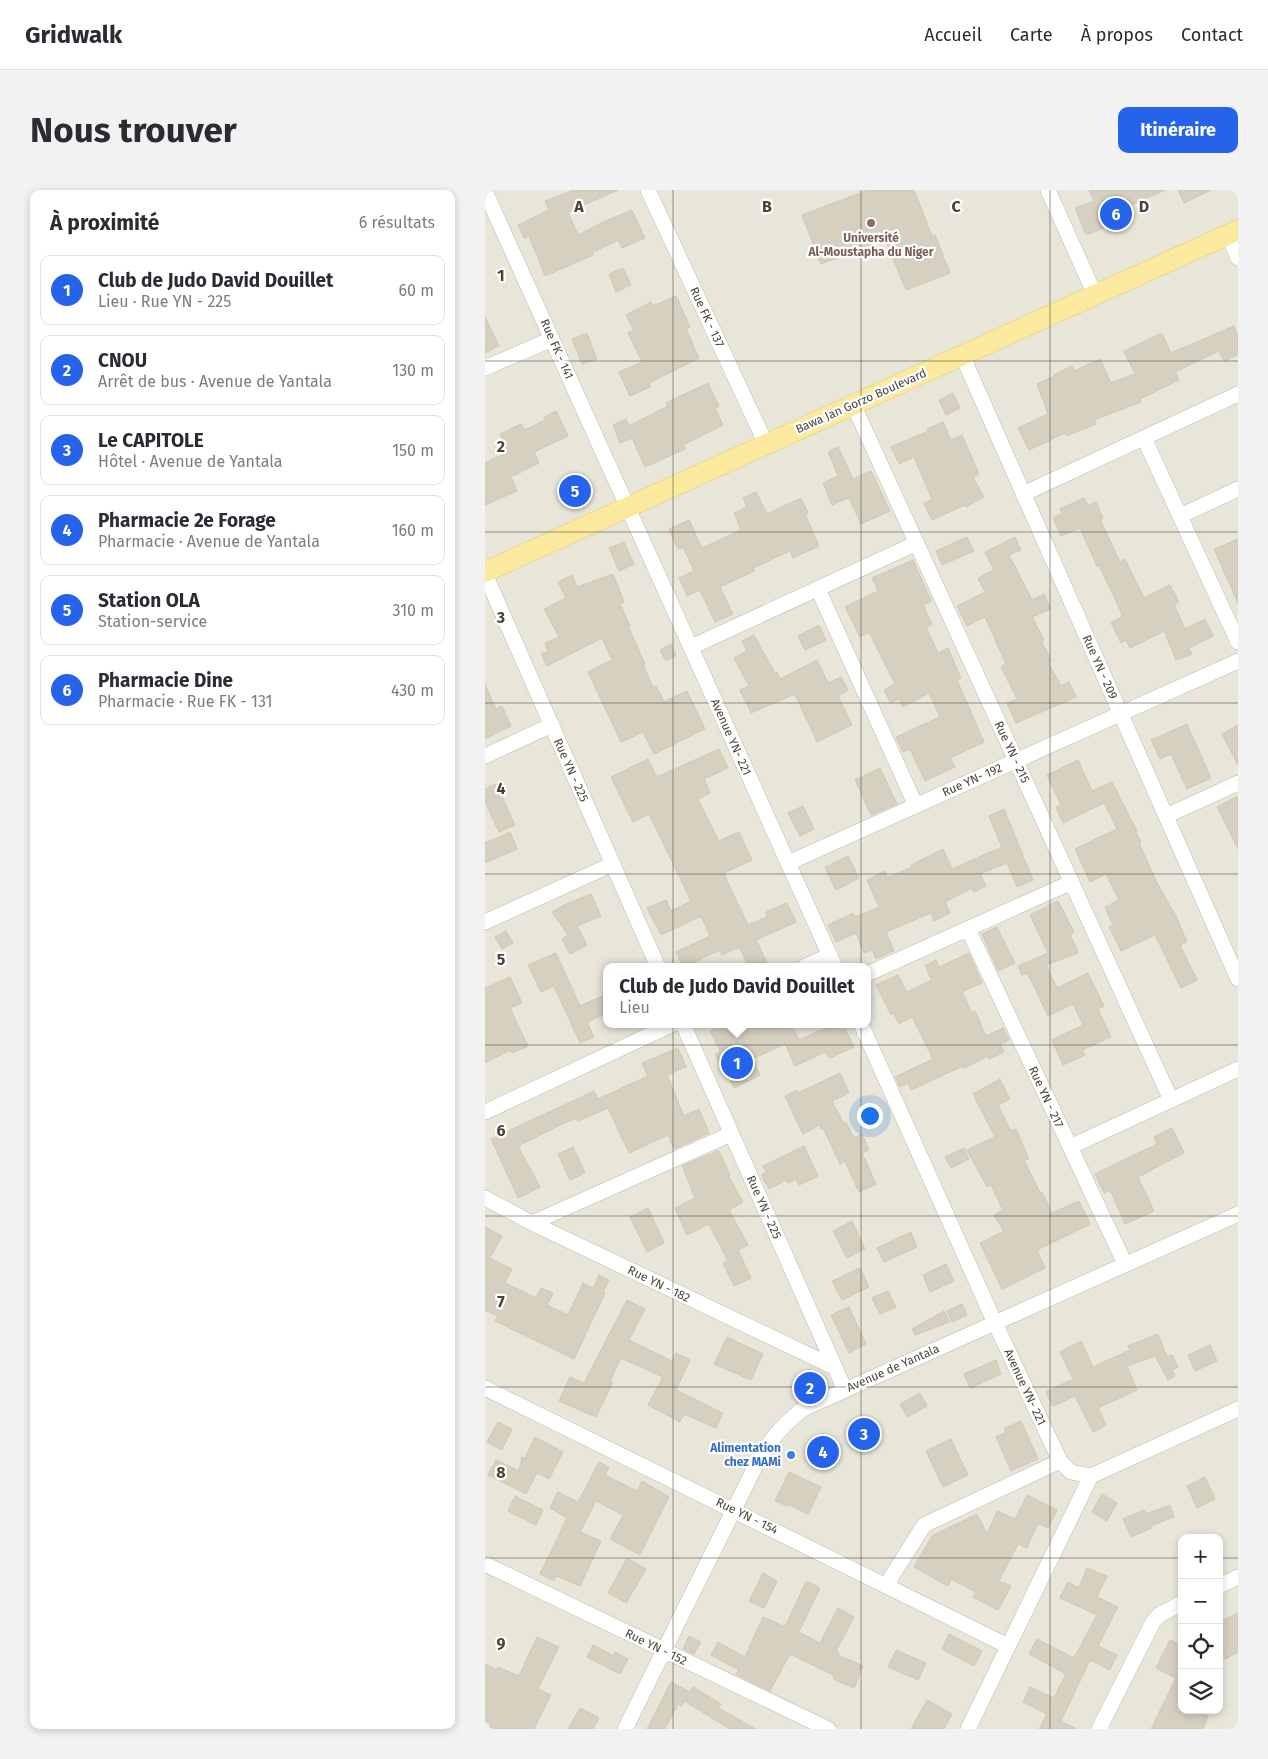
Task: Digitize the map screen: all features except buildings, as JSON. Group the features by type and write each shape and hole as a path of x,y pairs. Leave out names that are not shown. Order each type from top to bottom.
{"main road":[{"name":"Bawa Jan Gorzo Boulevard","path":"485,573 628,506 1233,233"}],"street":[{"name":"Rue FK - 137","path":"648,190 766,444"},
{"path":"1048,190 1095,295"},
{"name":"Rue FK - 141","path":"485,191 628,506"},
{"path":"1233,233 1238,258"},
{"path":"485,368 552,339"},
{"name":"Rue YN - 209","path":"962,355 1238,979"},
{"path":"1023,494 1238,394"},
{"name":"Rue YN - 215","path":"853,404 1171,1100"},
{"path":"1144,438 1238,642"},
{"path":"1180,516 1238,489"},
{"name":"Avenue YN- 221","path":"628,506 833,961"},
{"path":"691,647 917,543"},
{"name":"Rue YN - 225","path":"485,573 656,963"},
{"path":"818,588 916,806"},
{"name":"Rue YN- 192","path":"788,863 1238,661"},
{"path":"485,756 552,726"},
{"path":"1166,816 1238,783"},
{"path":"485,922 613,864"},
{"path":"871,972 1073,882"},
{"name":"Rue YN - 217","path":"968,929 1125,1264"},
{"path":"485,1112 664,1028"},
{"name":"Rue YN - 225","path":"685,1028 845,1390"},
{"name":"Avenue YN- 221","path":"863,1028 995,1322 1060,1461"},
{"path":"1069,1147 1238,1069"},
{"path":"532,1223 731,1134"},
{"name":"Rue YN - 182","path":"485,1198 532,1223 834,1368"},
{"name":"Avenue de Yantala","path":"625,1729 735,1511 756,1465 782,1425 803,1409 1238,1214"},
{"name":"Rue YN - 154","path":"485,1388 887,1584 1008,1646"},
{"path":"887,1584 924,1525 1060,1461 1071,1472 1091,1476 1238,1409"},
{"path":"968,1729 1091,1476"},
{"name":"Rue YN - 152","path":"485,1564 828,1729"},
{"path":"1223,1584 1238,1577"},
{"path":"1099,1729 1153,1622 1159,1615 1178,1605"}],"shaded area":[{"path":"485,190 1238,190 1238,1729 485,1729"}],"place":[{"name":"Pharmacie Dine","path":"1116,214"},
{"name":"Université Al-Moustapha du Niger","path":"871,223"},
{"name":"Station OLA","path":"575,491"},
{"name":"Club de Judo David Douillet","path":"737,1063"},
{"name":"CNOU","path":"810,1388"},
{"name":"Le CAPITOLE","path":"864,1434"},
{"name":"Pharmacie 2e Forage","path":"823,1452"},
{"name":"Alimentation chez MAMi","path":"791,1455"}]}
